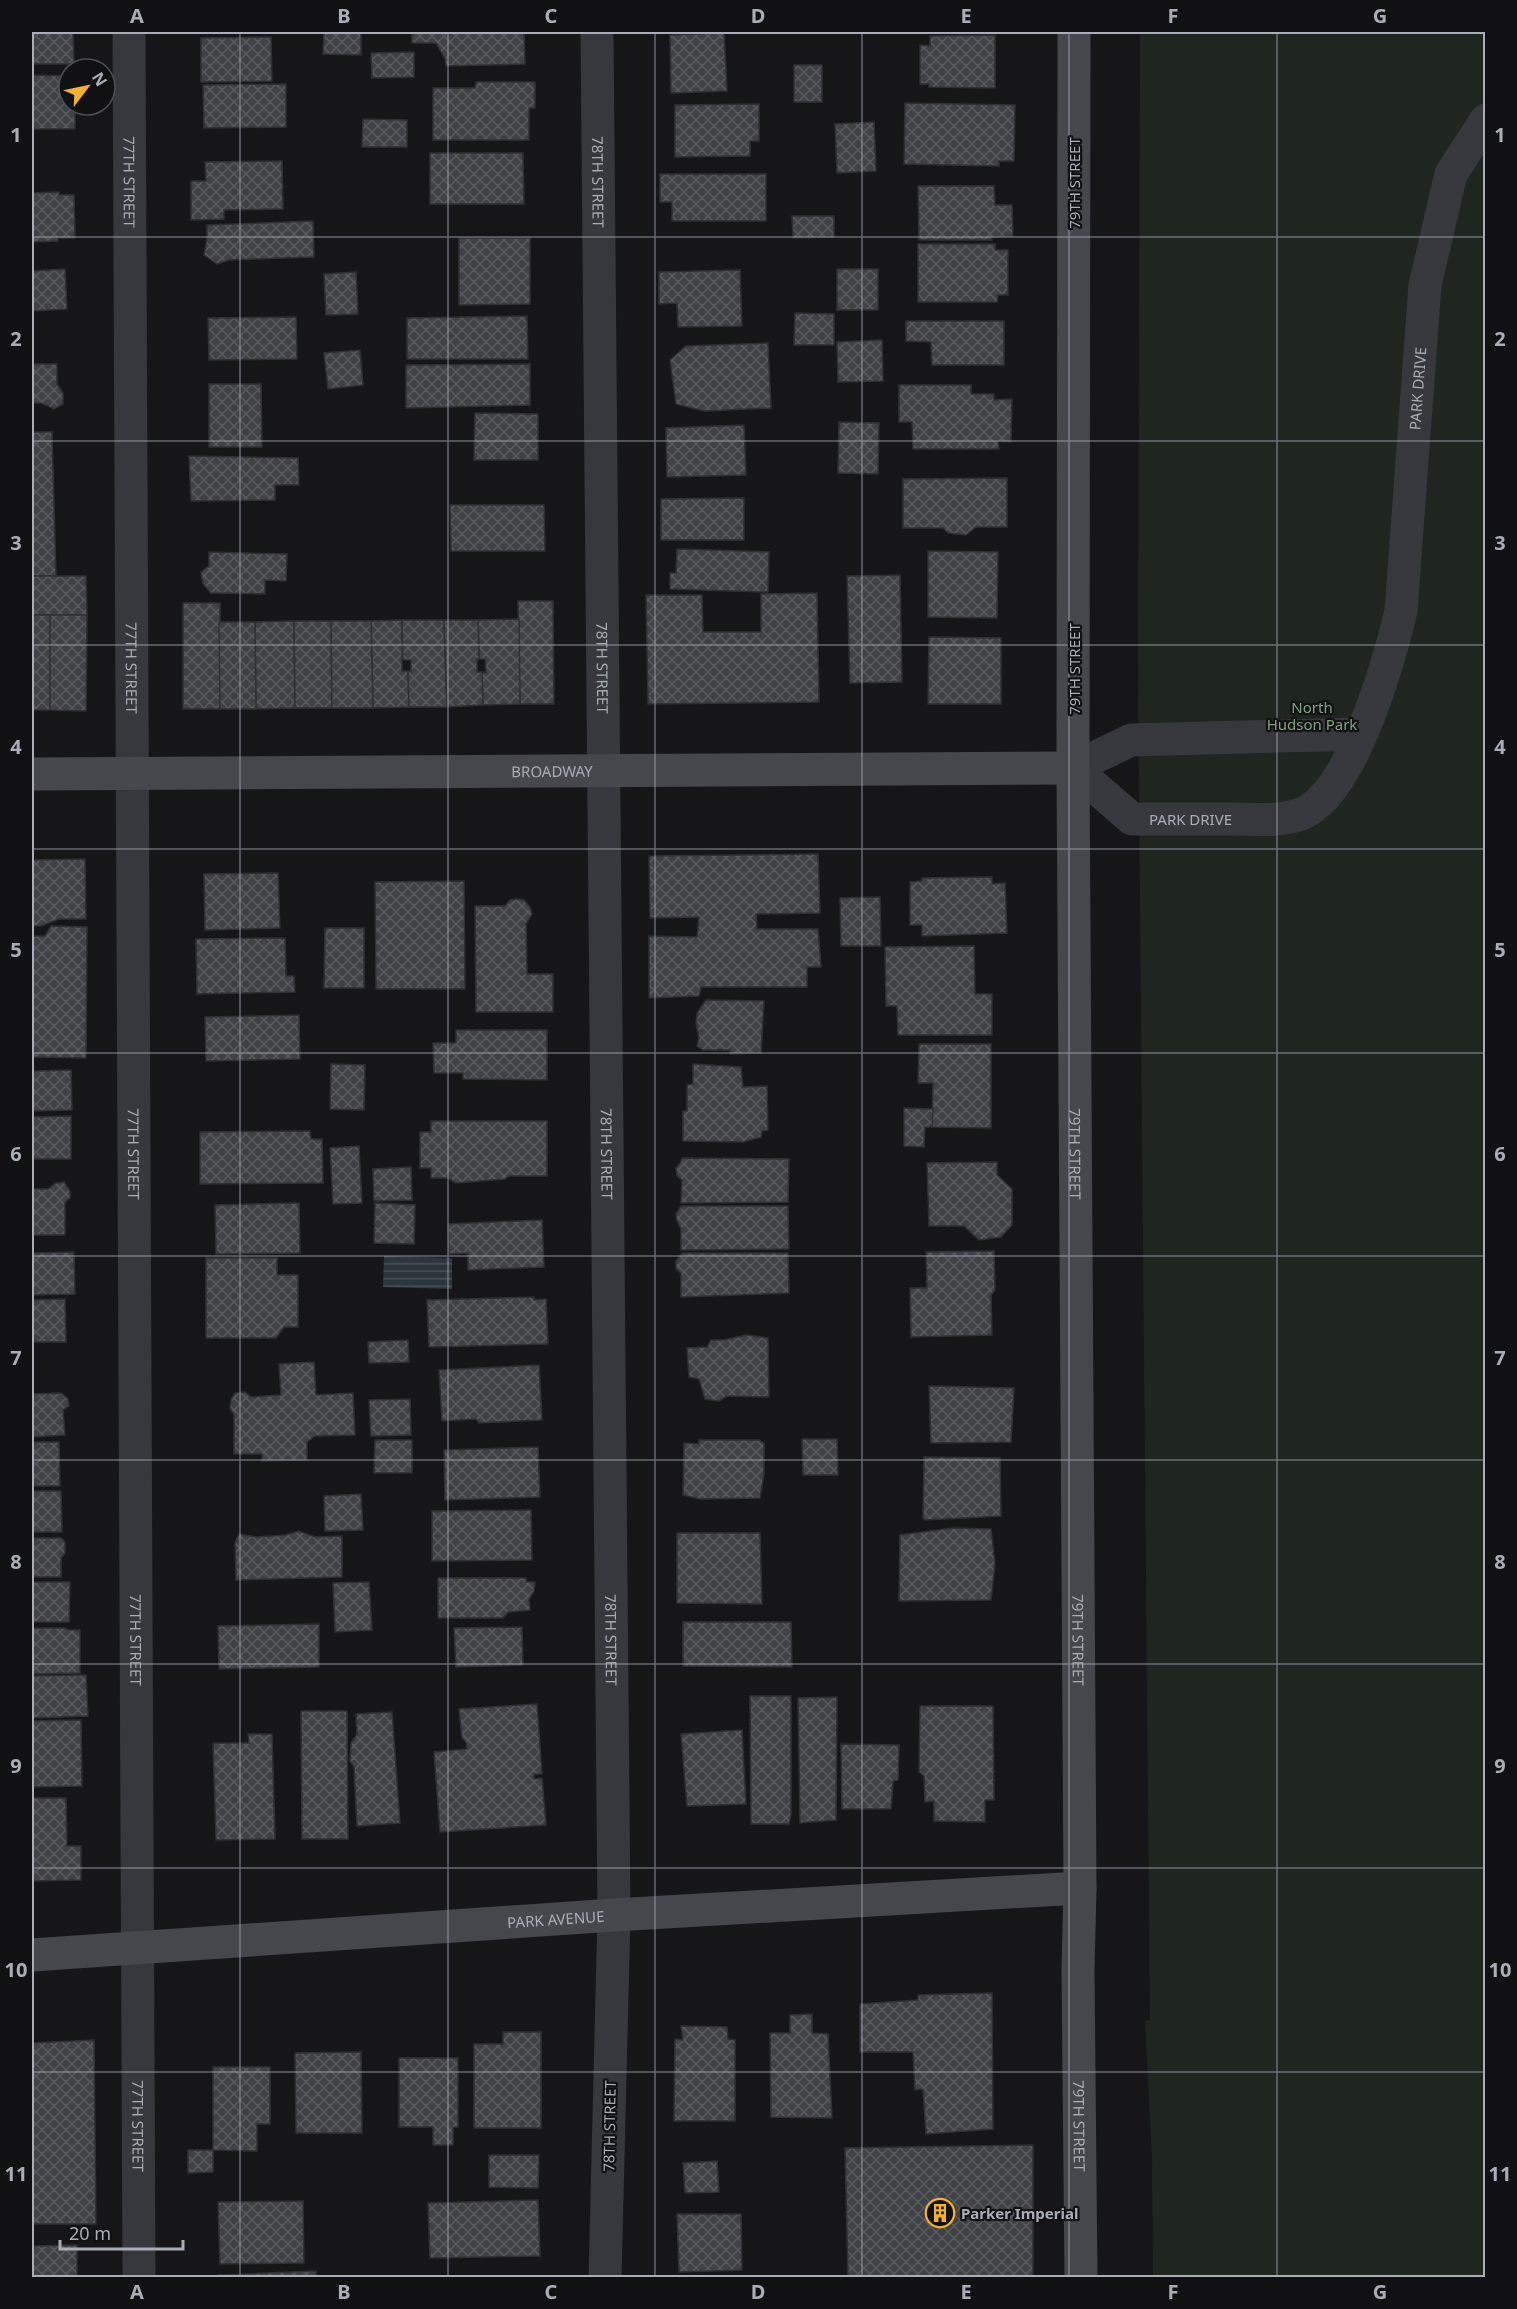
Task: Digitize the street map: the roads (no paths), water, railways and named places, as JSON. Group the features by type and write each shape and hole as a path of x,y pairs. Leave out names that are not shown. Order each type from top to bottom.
{"street":[{"name":"77TH STREET","path":"129,32 139,2277"},
{"name":"78TH STREET","path":"597,32 614,1916 605,2277"},
{"name":"79TH STREET","path":"1074,32 1073,768 1080,1888 1078,1969 1082,2277"},
{"name":"PARK DRIVE","path":"1073,768 1132,819 1276,819 1301,814 1324,798 1342,774 1377,695 1392,650 1401,611 1425,285 1451,174 1485,120"},
{"path":"1073,768 1131,740 1360,734"},
{"name":"BROADWAY","path":"32,774 1073,768"},
{"name":"PARK AVENUE","path":"32,1955 1080,1888"}],"place":[{"name":"Parker Imperial","path":"940,2213"}],"park label":[{"name":"North Hudson Park","path":"1312,716"}]}
